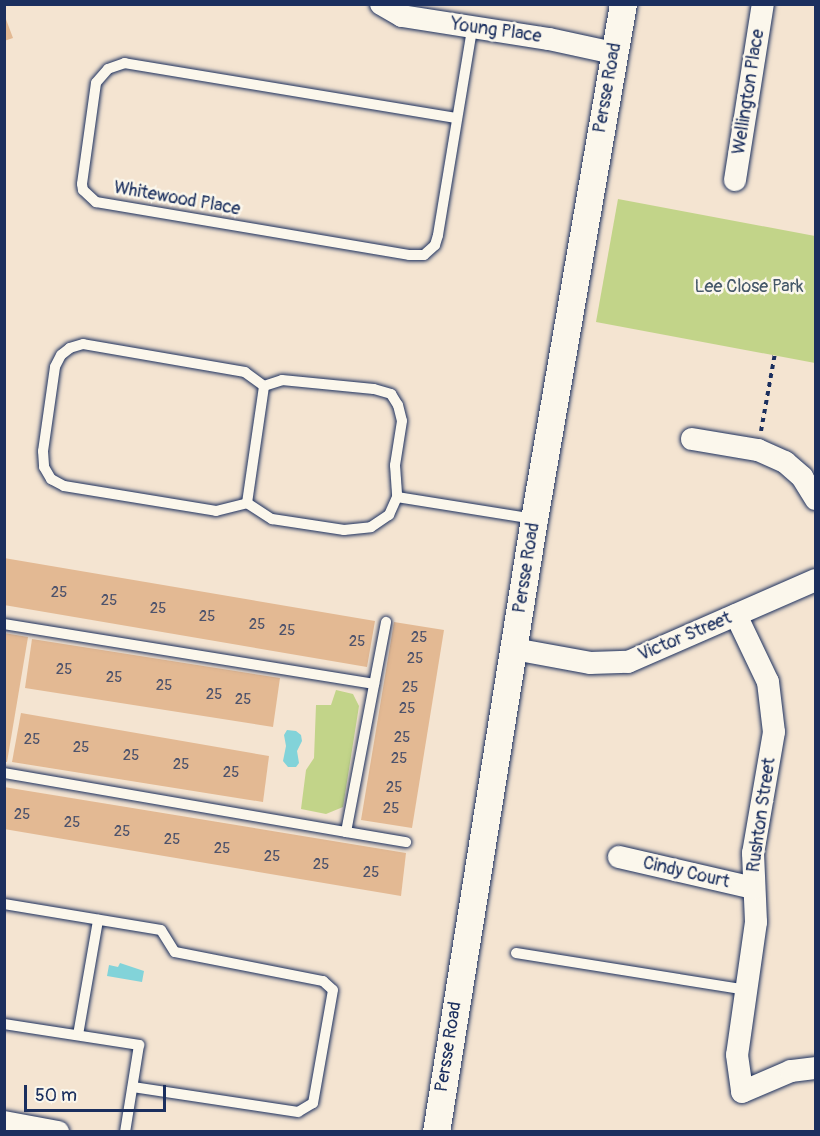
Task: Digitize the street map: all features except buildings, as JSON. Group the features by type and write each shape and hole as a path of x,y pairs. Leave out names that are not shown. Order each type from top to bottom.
{"street":[{"name":"Young Place","path":"381,4 402,16 549,39 614,53"},
{"name":"Persse Road","path":"436,1131 534,519 622,4"},
{"name":"Wellington Place","path":"735,180 763,4"},
{"path":"692,439 758,450 785,462 802,477 816,499"},
{"name":"Victor Street","path":"514,649 590,663 628,662 816,580"},
{"name":"Rushton Street","path":"736,615 768,682 774,732 753,853 756,922 737,1055 742,1092 791,1071 816,1068"},
{"name":"Cindy Court","path":"619,857 753,888"},
{"path":"4,1122 58,1131"}],"lane":[{"name":"Whitewood Place","path":"456,118 125,63 108,69 96,83 83,190 96,202 410,255 424,255 435,245 438,236 472,28"},
{"path":"83,344 245,372 264,386 282,380 374,389 391,394 398,405 402,421 394,465 397,497 389,515 371,527 344,530 272,519 247,503 216,511 64,486 51,479 44,467 43,451 55,367 61,355 83,344"},
{"path":"247,503 264,386"},
{"path":"397,497 534,519"},
{"path":"346,832 386,622"},
{"path":"4,624 375,684"},
{"path":"4,773 406,842"},
{"path":"4,904 160,930 175,952 323,981 333,990 313,1103 298,1112 133,1087"},
{"path":"78,1035 98,920"},
{"path":"516,953 747,990"},
{"path":"4,1024 139,1045 125,1131"}],"path":[{"path":"758,450 775,353"}],"green space":[{"name":"Lee Close Park","path":"618,199 815,236 815,363 596,322"},
{"path":"336,690 353,694 359,706 343,807 326,814 301,809 306,770 314,758 316,705 331,705"}],"water":[{"path":"287,730 296,731 301,735 302,741 297,751 299,763 296,767 288,767 283,761 286,746 284,735"},
{"path":"120,963 144,971 142,982 107,976 109,965 118,967"}]}
